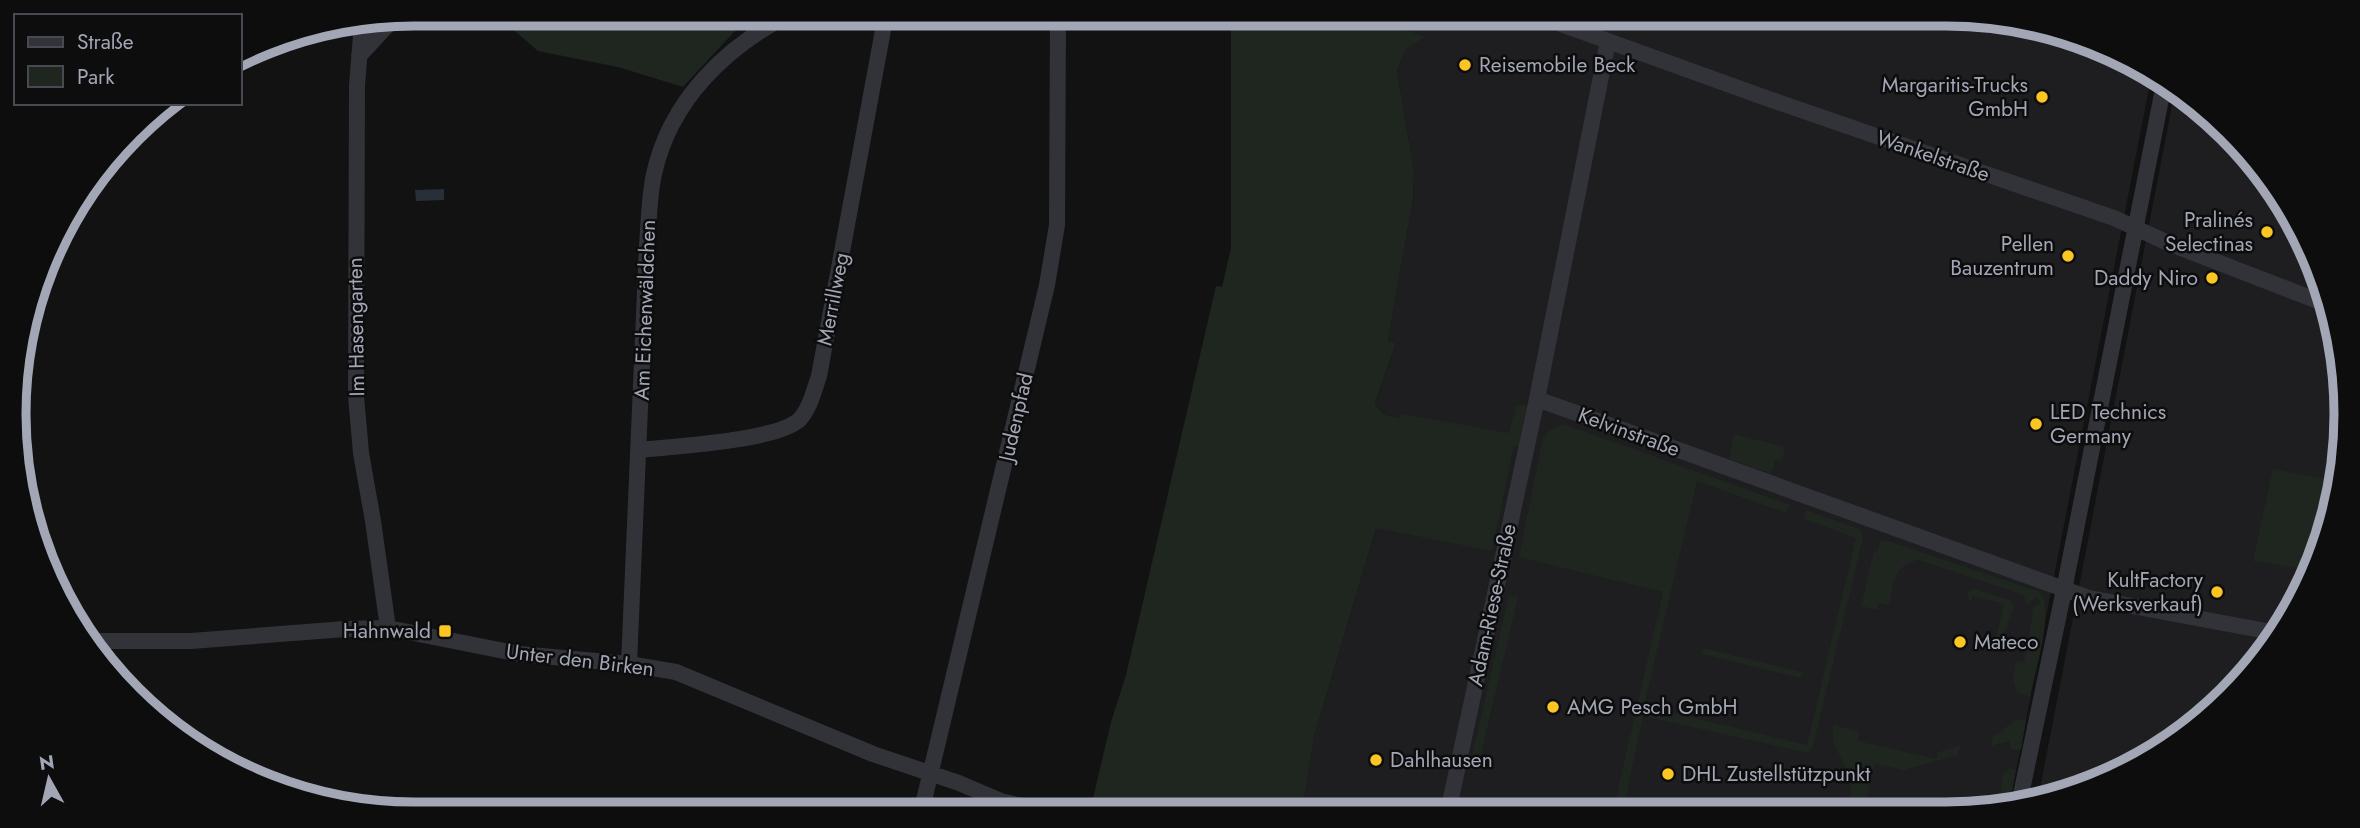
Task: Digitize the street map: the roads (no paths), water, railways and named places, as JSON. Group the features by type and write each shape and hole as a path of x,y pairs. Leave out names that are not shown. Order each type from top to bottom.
{"street":[{"name":"Am Eichenwäldchen","path":"629,664 650,200 660,151 683,106 710,70 724,56 768,26"},
{"name":"Merrillweg","path":"640,450 758,436 781,430 800,419 811,400 819,376 885,26"},
{"name":"Judenpfad","path":"924,802 1047,285 1058,225 1058,26"},
{"name":"Wankelstraße","path":"1566,26 2136,228 2317,301"},
{"path":"359,56 385,27"},
{"name":"Im Hasengarten","path":"361,30 355,230 356,396 361,453 388,628"},
{"path":"1537,399 1608,41"},
{"path":"2021,794 2162,93"},
{"name":"Kelvinstraße","path":"1537,399 2089,598 2267,631"},
{"name":"Adam-Riese-Straße","path":"1450,802 1537,399"},
{"name":"Unter den Birken","path":"100,641 191,641 388,628 520,654 629,664 676,672 825,735 1005,802"}],"place":[{"name":"Reisemobile Beck","path":"1465,65"},
{"name":"Margaritis-Trucks GmbH","path":"2042,97"},
{"name":"Pralinés Selectinas","path":"2267,232"},
{"name":"Pellen Bauzentrum","path":"2068,256"},
{"name":"Daddy Niro","path":"2212,278"},
{"name":"LED Technics Germany","path":"2036,424"},
{"name":"KultFactory (Werksverkauf)","path":"2217,592"},
{"name":"Hahnwald","path":"445,631"},
{"name":"Mateco","path":"1960,642"},
{"name":"AMG Pesch GmbH","path":"1553,707"},
{"name":"Dahlhausen","path":"1376,760"},
{"name":"DHL Zustellstützpunkt","path":"1668,774"}]}
